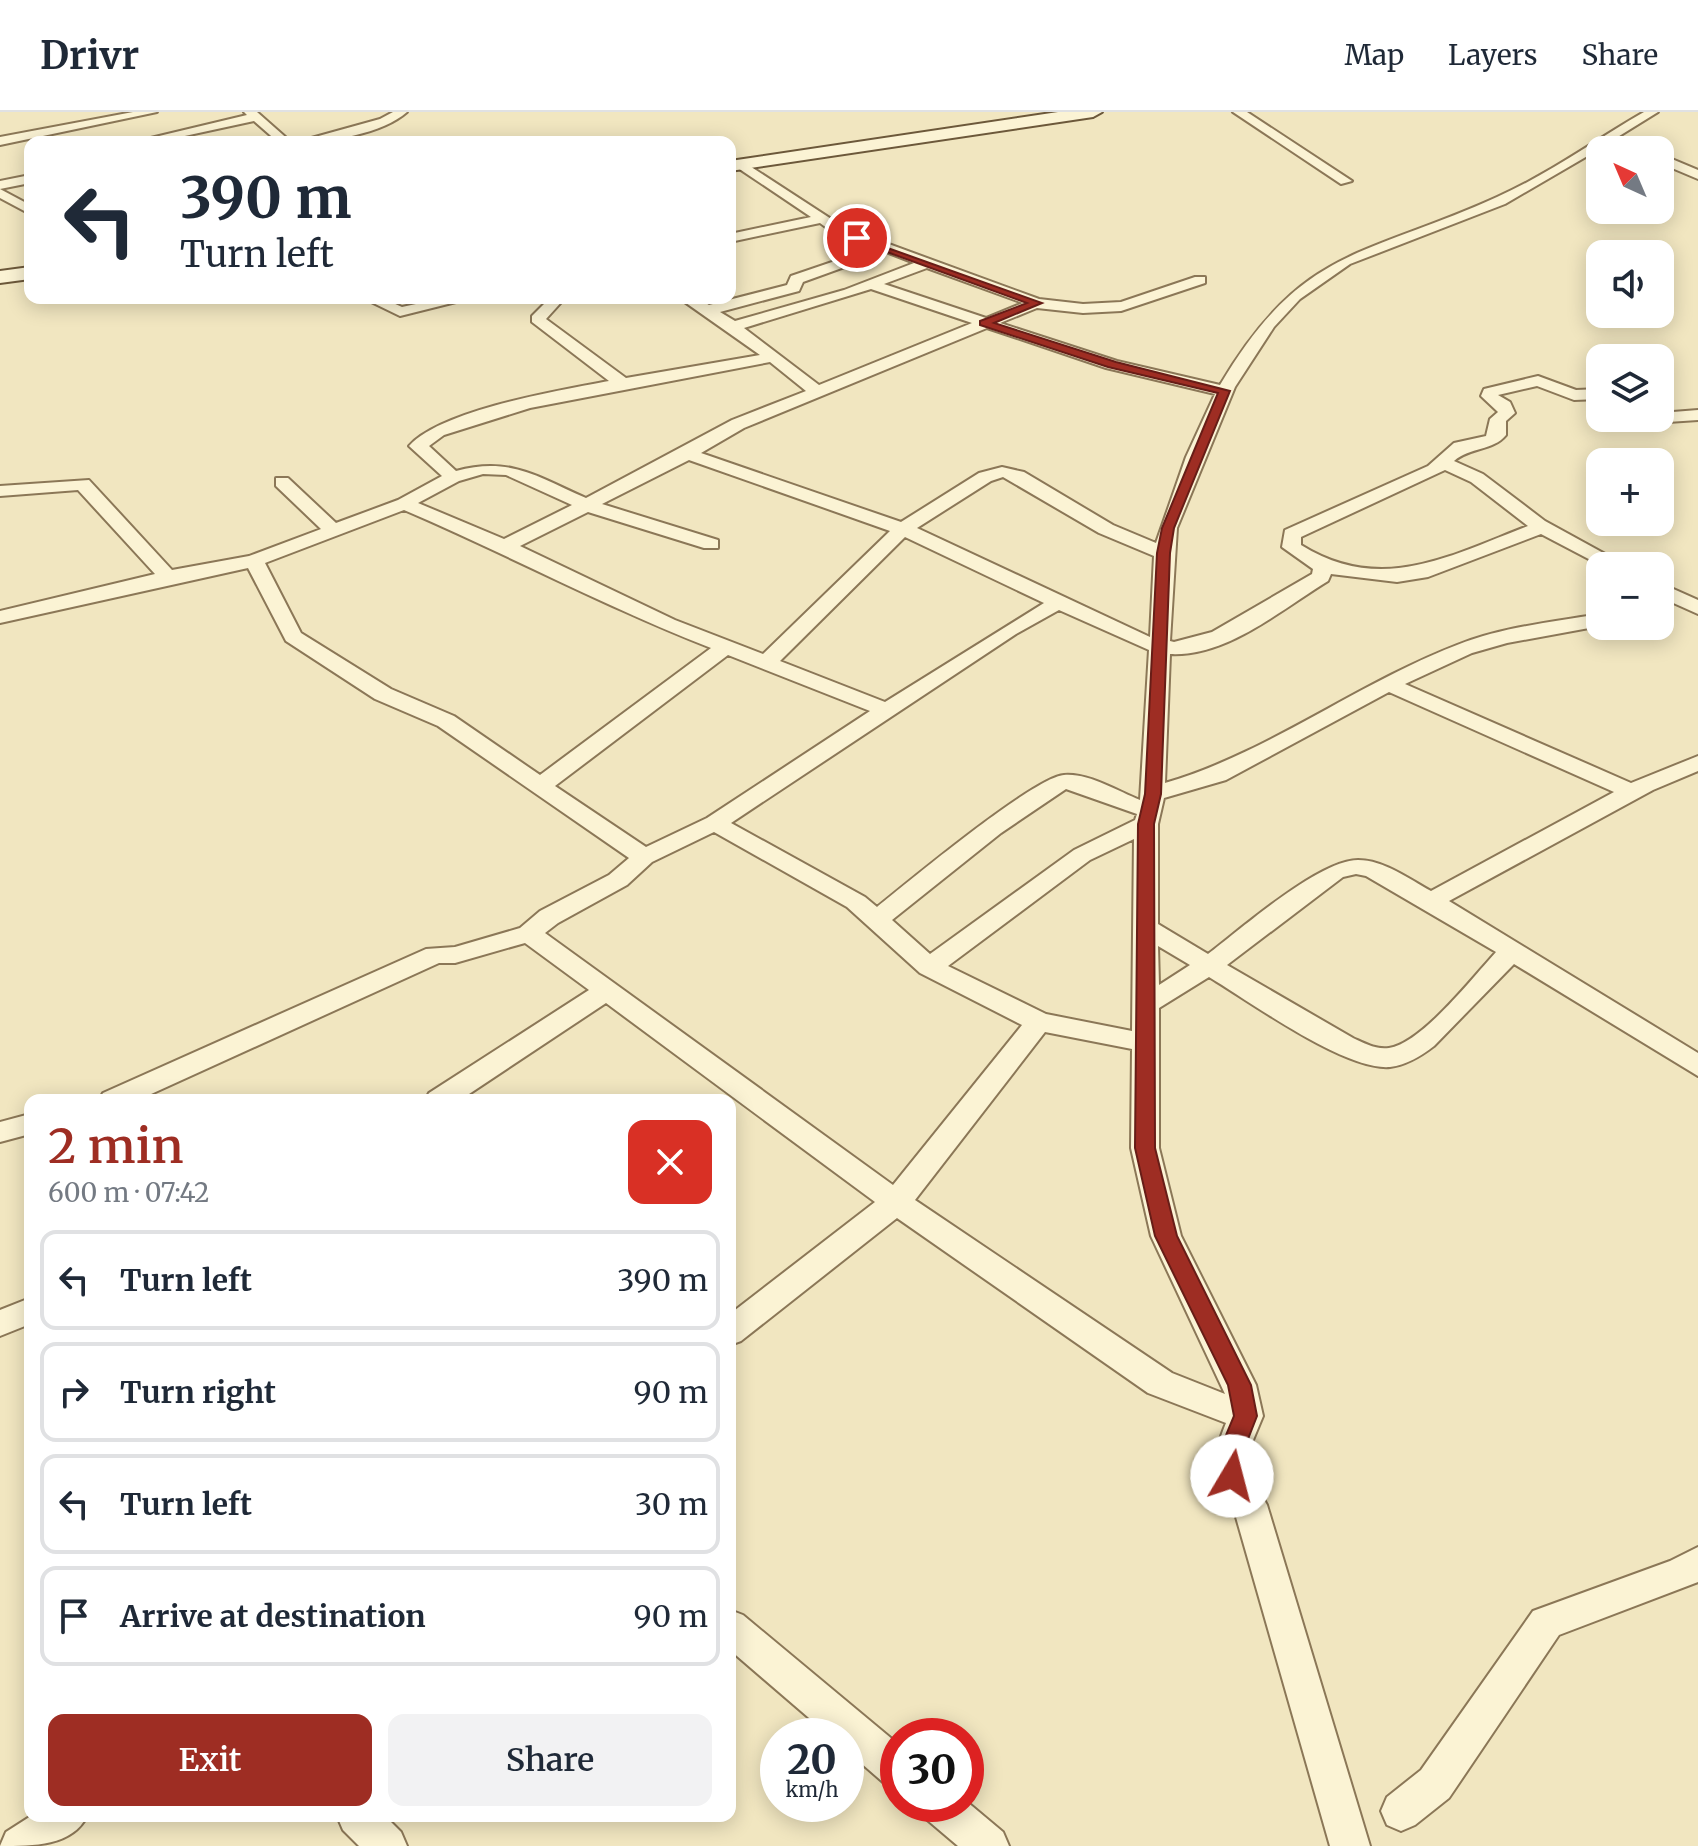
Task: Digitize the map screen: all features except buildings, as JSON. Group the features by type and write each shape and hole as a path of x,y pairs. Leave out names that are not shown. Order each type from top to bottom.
{"main road":[{"path":"736,166 1093,112"},
{"path":"0,277 24,274"}],"street":[{"path":"27,136 151,112"},
{"path":"327,136 384,122 401,112"},
{"path":"1239,112 1346,181"},
{"path":"1611,136 1652,112"},
{"path":"164,136 253,114 278,136"},
{"path":"6,140 24,150"},
{"path":"1350,1846 1250,1505 1232,1476 1231,1452 1246,1416 1240,1385 1166,1236 1145,1148 1143,1006 1149,810 1162,647 1164,553 1168,528 1233,370 1293,297 1325,273 1367,252 1501,200 1586,151"},
{"path":"1674,164 1698,175"},
{"path":"736,166 821,219 885,248 1036,303 1070,310 1121,308 1200,280"},
{"path":"0,185 24,180"},
{"path":"0,193 24,206"},
{"path":"0,212 24,209"},
{"path":"736,237 821,219"},
{"path":"736,303 794,288 796,279 885,248"},
{"path":"733,326 872,285 926,263"},
{"path":"872,285 1112,365 1224,391"},
{"path":"505,546 688,454 738,424 815,390 1036,303"},
{"path":"383,304 400,312 437,304"},
{"path":"547,304 537,319 621,382"},
{"path":"697,304 733,326 815,390"},
{"path":"708,310 731,304"},
{"path":"453,477 418,446 423,439 446,428 621,382 774,357"},
{"path":"1543,527 1428,571 1397,576 1323,567 1291,547 1292,534 1444,463 1449,453 1460,447 1492,440 1498,435 1498,419 1507,413 1504,406 1489,396 1490,392 1538,381 1574,395 1586,395"},
{"path":"1674,417 1698,415"},
{"path":"688,454 903,529 1058,603 1162,647 1187,647 1214,638 1321,577 1323,567"},
{"path":"1444,463 1477,478 1519,513 1590,552"},
{"path":"0,617 168,577 254,561 404,504 453,477 482,469 509,470 588,506 711,544"},
{"path":"766,663 903,529 985,477 1002,472 1018,476 1118,535 1164,553"},
{"path":"282,482 334,531"},
{"path":"0,491 83,484 168,577"},
{"path":"404,504 505,546 668,624 886,710"},
{"path":"254,561 293,637 383,694 446,721 644,857"},
{"path":"1674,596 1692,606"},
{"path":"126,1094 435,955 455,955 529,934 549,917 618,880 644,857 715,823 1009,630 1058,603"},
{"path":"929,967 1149,810 1388,684 1465,649 1504,637 1586,622"},
{"path":"540,786 725,647"},
{"path":"1388,684 1632,792"},
{"path":"1431,901 1632,792 1698,763"},
{"path":"875,921 993,828 1061,782 1074,782 1149,810"},
{"path":"715,823 856,902 929,967 1039,1022 1144,1042"},
{"path":"1143,1006 1211,964 1335,872 1356,867 1372,869 1431,901 1698,1066"},
{"path":"1146,928 1343,1045 1371,1057 1396,1056 1417,1048 1512,951"},
{"path":"529,934 896,1202 1160,1383 1246,1416"},
{"path":"448,1094 605,992"},
{"path":"736,1327 896,1202 1039,1022"},
{"path":"0,1132 24,1126"},
{"path":"0,1323 24,1313"},
{"path":"1401,1811 1435,1784 1546,1623 1682,1573 1698,1563"},
{"path":"736,1632 880,1754"},
{"path":"20,1846 58,1822"},
{"path":"363,1822 387,1846"},
{"path":"960,1822 989,1846"}],"route":[{"path":"857,238 1036,303 984,323 1112,365 1224,391 1168,528 1164,553 1153,794 1146,824 1143,1006 1145,1148 1166,1236 1205,1308 1240,1385 1246,1416 1231,1452 1232,1476"}]}
